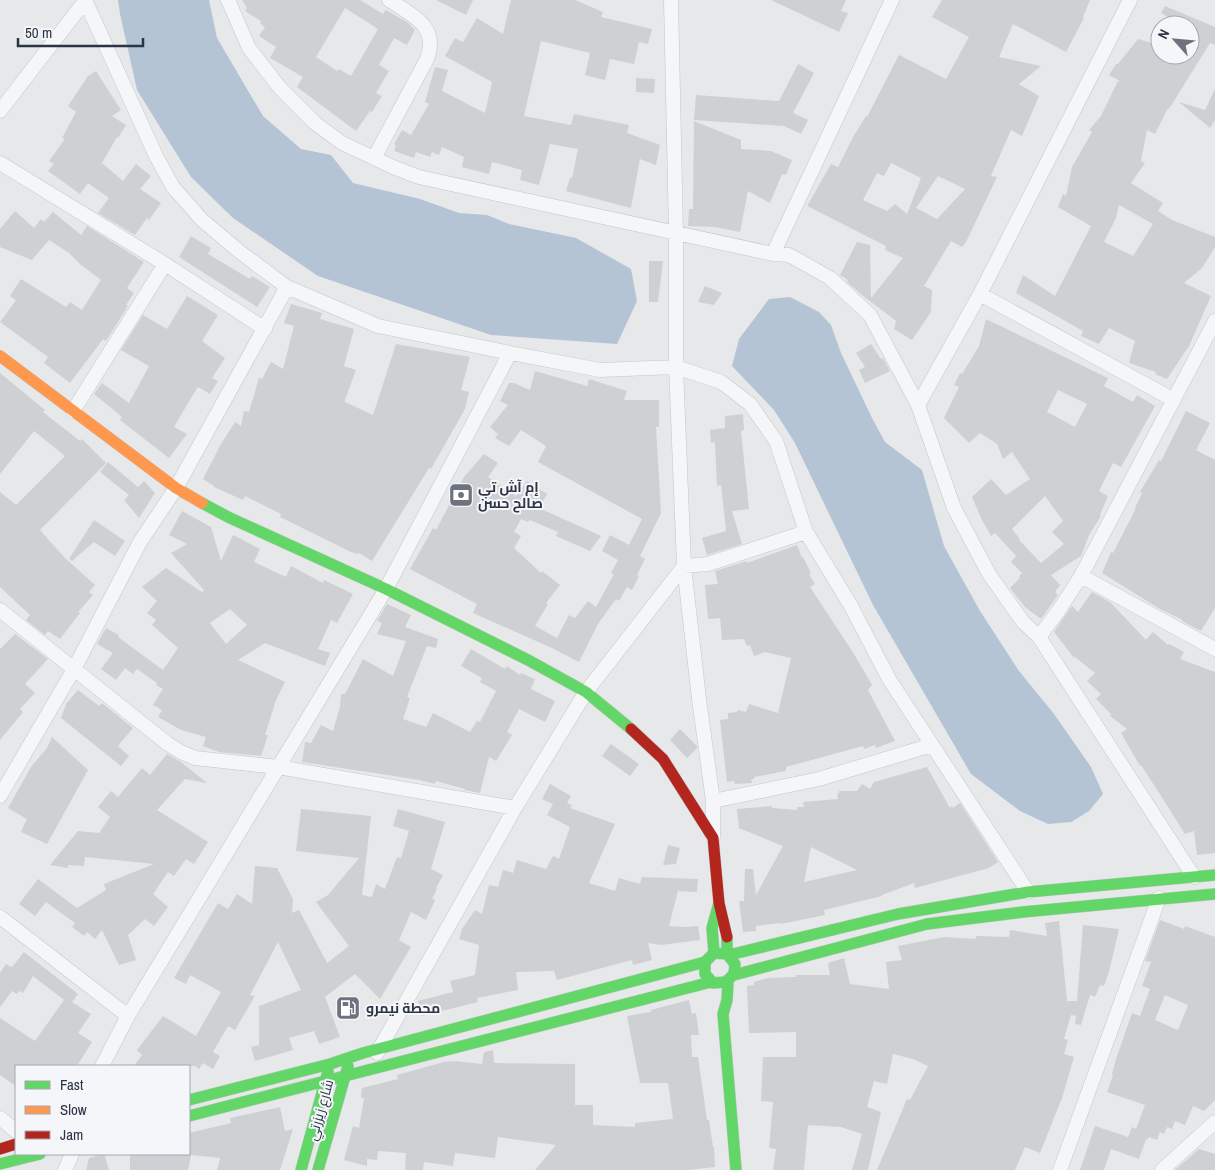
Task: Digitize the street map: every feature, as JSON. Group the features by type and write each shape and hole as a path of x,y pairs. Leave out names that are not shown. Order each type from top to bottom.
{"main road":[{"path":"0,356 176,488 228,517 386,589 528,660 586,692 618,718 663,759 713,838 719,903 727,932 728,954 735,962 723,1014"},
{"path":"190,1100 330,1064 705,962 714,953 728,954 898,914 1028,892 1215,875"},
{"path":"190,1116 326,1082 368,1069 714,989 731,978 927,924 1023,912 1215,894"},
{"path":"714,953 712,929 714,915 719,903"},
{"path":"705,962 705,974 714,989 723,1014 736,1170"},
{"name":"شارع زيزرتي","path":"322,1169 350,1058"},
{"name":"شارع زيزرتي","path":"301,1170 330,1064"},
{"path":"0,1149 15,1144"},
{"path":"0,1164 36,1155"}],"street":[{"path":"228,0 249,48 280,88 315,123 342,144 419,177 773,254 789,255 830,278 870,315 918,405 954,508 989,574 1023,622 1039,637 1194,877"},
{"path":"374,158 431,49 431,38 418,19 389,0"},
{"path":"671,0 676,233 676,367 684,566 698,699 713,801 713,838"},
{"path":"918,405 980,294 1130,0"},
{"path":"0,111 85,1 172,187 208,225 287,288 378,326 510,353 600,370 676,367 721,382 750,404 776,441 806,532 851,606 889,679 1028,892"},
{"path":"773,254 889,1"},
{"path":"0,164 165,264 265,329"},
{"path":"73,411 165,264"},
{"path":"0,796 74,669 140,542 176,488 287,288"},
{"path":"980,294 1174,400"},
{"path":"1039,637 1059,610 1080,576 1215,321"},
{"path":"103,1065 128,1016 386,589 510,353"},
{"path":"368,1069 515,808 586,692 684,566 708,564 806,532"},
{"path":"1080,576 1215,650"},
{"path":"0,610 168,744 195,758 278,767 515,808"},
{"path":"713,801 819,779 932,746"},
{"path":"1060,1170 1159,898"},
{"path":"0,917 128,1016"},
{"path":"0,1118 15,1130"},
{"path":"1162,1170 1215,1122"},
{"path":"65,1170 72,1155"}],"water":[{"path":"118,0 209,0 217,38 263,116 301,149 331,155 353,183 420,199 459,213 487,215 509,224 576,238 631,269 637,301 617,344 491,335 318,276 233,218 191,177 137,90"},
{"path":"790,297 819,312 831,325 841,353 885,442 922,470 944,546 980,611 1019,671 1054,714 1091,767 1103,794 1089,811 1071,822 1048,824 1020,811 971,774 873,605 795,443 774,410 732,366 739,339 769,299"}],"building":[{"path":"242,0 360,0 383,14 386,10 407,22 415,30 407,45 394,38 379,65 389,71 376,93 382,96 372,112 370,111 356,131 297,87 303,77 270,58 276,47 259,36 265,27 260,23 261,21 245,11 247,8","holes":["345,8 378,29 351,76 339,69 337,71 316,57"]},
{"path":"436,0 473,0 466,15"},
{"path":"511,0 575,0 603,12 601,17 652,29 648,44 639,42 634,64 610,59 605,80 585,75 590,53 541,41 524,116 571,125 574,114 629,125 627,133 660,145 656,165 640,159 631,208 566,191 570,178 572,178 578,149 550,144 539,185 520,180 522,170 492,162 489,174 462,167 464,157 442,147 439,155 432,152 430,157 416,152 414,158 394,151 396,146 394,144 402,130 411,135 429,104 425,102 435,67 448,70 442,91 485,113 492,82 445,56 455,38 463,42 477,18 503,34"},
{"path":"771,0 846,0 841,11 848,13 839,32"},
{"path":"942,0 1090,0 1084,18 1066,52 1013,24 999,57 1041,66 1019,84 1039,96 1022,136 1011,130 991,176 997,177 966,242 962,247 951,241 924,286 932,290 931,312 912,340 894,329 896,321 840,275 857,242 870,245 871,298 903,258 885,250 886,246 807,206 831,164 838,167 853,137 867,117 899,55 946,79 969,37 932,17","holes":["891,163 921,178 907,214 895,204 887,211 863,200 877,173 884,176","938,176 965,189 937,219 916,208"]},
{"path":"1165,6 1186,15 1164,15 1161,13"},
{"path":"1200,21 1215,27 1215,45 1210,43 1200,59"},
{"path":"1138,39 1150,42 1150,65 1196,65 1168,108 1155,134 1147,130 1141,161 1145,163 1131,183 1163,203 1158,211 1172,220 1215,237 1215,247 1202,268 1184,283 1211,296 1189,346 1167,379 1155,374 1156,372 1129,363 1135,341 1109,328 1099,344 1081,336 1083,331 1016,293 1023,275 1055,296 1091,226 1058,207 1063,194 1066,196 1072,167 1092,132 1089,130 1101,116 1118,81 1122,82 1109,75","holes":["1119,205 1153,224 1133,256 1104,242 1116,218"]},
{"path":"798,64 814,73 793,113 808,120 801,134 784,126 694,120 696,95 779,101"},
{"path":"96,71 121,110 112,116 126,125 102,163 123,181 136,164 151,176 140,189 161,203 135,235 98,213 109,198 88,183 80,194 48,171 54,164 49,161 65,139 62,138 76,112 68,106 88,76"},
{"path":"636,78 655,79 654,93 636,92"},
{"path":"1215,89 1215,120 1210,128 1179,102 1205,110"},
{"path":"694,121 741,140 741,149 771,151 792,160 786,175 782,174 770,203 748,191 740,232 715,227 688,226 689,209 693,209"},
{"path":"15,211 34,228 41,219 44,222 53,212 81,235 87,226 144,262 127,288 134,293 126,305 128,306 106,341 103,339 70,383 44,363 48,357 0,322 16,300 10,296 21,279 66,307 70,302 82,310 101,280 69,253 49,240 32,260 0,247 0,229"},
{"path":"191,236 211,248 208,254 250,279 252,276 270,287 257,307 179,257"},
{"path":"649,261 663,261 658,302 649,302"},
{"path":"705,286 722,293 714,305 698,302"},
{"path":"187,296 218,315 202,341 225,358 212,378 218,381 210,394 198,387 174,427 187,434 169,458 120,420 122,417 94,394 102,383 129,403 149,366 121,350 143,315 167,329"},
{"path":"291,304 322,313 320,319 354,329 344,366 356,370 345,402 373,415 396,344 470,357 461,390 469,392 465,409 431,469 429,468 372,561 359,553 351,552 280,517 281,514 245,496 243,500 214,487 203,479 235,422 241,426 244,411 249,412 259,378 262,379 271,362 283,369 294,326 284,323"},
{"path":"986,319 1108,378 1104,386 1133,402 1137,395 1155,406 1121,467 1113,463 1099,491 1108,496 1101,516 1089,535 1081,556 1051,575 1060,585 1055,592 1058,595 1041,619 1025,607 1010,588 1020,578 1019,576 1022,573 1011,562 1016,556 995,533 991,536 972,497 991,479 1006,495 1030,479 1012,452 1003,459 997,444 980,433 969,443 944,418 959,387 954,385 979,346","holes":["1058,390 1087,404 1075,427 1047,412","1045,496 1063,521 1052,532 1064,544 1041,563 1019,540 1012,529"]},
{"path":"871,344 881,359 883,358 890,371 865,383 859,370 865,367 856,353"},
{"path":"535,371 587,386 589,379 627,391 624,400 659,400 659,427 656,427 661,513 640,556 645,559 632,590 627,587 619,601 616,599 613,603 598,624 579,662 473,613 477,604 410,569 433,528 436,530 464,477 484,454 498,463 488,477 499,485 516,496 527,481 547,494 539,508 601,536 590,551 556,536 558,532 530,520 528,522 521,519 514,532 521,536 514,548 541,573 542,571 560,585 546,603 548,604 535,626 557,638 569,615 575,618 588,601 596,607 614,574 611,573 618,560 602,551 610,535 629,545 642,519 538,462 546,446 521,430 509,446 495,438 498,434 490,427 508,405 500,401 509,383 514,383 530,390"},
{"path":"0,373 45,410 43,412 80,441 82,439 106,463 40,530 64,557 95,585 89,592 93,595 78,612 80,613 60,639 48,631 45,635 26,620 30,615 0,587 0,492 16,505 65,456 34,431 0,474"},
{"path":"1186,411 1210,423 1196,450 1215,460 1215,608 1201,631 1160,609 1102,573 1111,552 1113,553 1136,508 1142,493 1140,492 1159,460 1161,461"},
{"path":"743,414 744,430 741,431 749,509 732,511 742,544 707,555 702,538 726,531 721,485 717,486 715,442 711,443 710,430 725,428 725,416"},
{"path":"108,462 138,487 144,481 155,493 139,518 124,500 129,495 100,472"},
{"path":"182,511 211,527 221,561 233,535 260,549 254,562 286,577 291,566 323,583 324,580 353,594 337,623 331,620 318,649 330,653 325,666 265,643 238,660 285,682 276,700 265,735 268,735 261,756 219,752 203,746 206,737 181,730 158,717 162,710 153,705 163,689 156,685 157,683 137,669 133,674 125,668 116,680 101,669 113,653 97,644 106,628 119,635 118,637 163,670 178,648 152,625 156,620 147,613 157,601 142,587 166,568 202,592 204,590 171,553 187,544 169,535","holes":["230,609 247,625 226,644 210,623"]},
{"path":"94,520 125,541 115,556 94,542 72,561 69,559"},
{"path":"797,545 815,584 810,587 872,685 868,690 895,741 876,748 875,745 864,749 863,746 786,767 786,771 754,777 754,779 751,779 752,783 735,784 734,781 727,782 720,720 728,719 728,713 737,712 738,710 746,712 749,704 778,713 791,658 765,652 754,656 750,645 747,646 744,639 722,640 720,618 708,619 705,585 718,584 715,571 747,561 747,563"},
{"path":"1092,592 1110,602 1146,640 1153,632 1168,645 1184,652 1180,659 1215,672 1215,853 1197,855 1194,831 1185,834 1140,766 1121,733 1127,729 1110,716 1111,714 1096,699 1101,694 1087,681 1095,673 1074,658 1054,632 1072,606 1078,612"},
{"path":"387,604 411,615 405,627 438,639 436,648 427,646 407,697 410,698 403,719 426,727 433,713 470,732 477,721 480,722 496,691 480,682 482,678 461,666 471,649 505,669 507,666 520,675 521,673 535,679 531,689 555,701 545,722 519,709 507,732 512,735 496,761 489,757 480,793 436,781 435,784 302,762 305,742 311,743 321,725 333,731 340,707 341,694 345,694 363,659 393,676 406,641 377,634 382,623 377,621"},
{"path":"15,634 48,659 25,684 35,693 20,709 23,712 0,740 0,649"},
{"path":"78,690 99,706 102,703 133,728 118,746 129,756 121,766 61,718 66,704"},
{"path":"680,729 697,746 687,758 670,740"},
{"path":"52,737 88,770 47,844 21,832 27,819 8,808 31,767 47,748"},
{"path":"611,744 639,764 630,776 602,756"},
{"path":"167,754 181,762 207,783 185,779 157,810 208,842 194,864 186,859 174,876 168,872 153,894 168,907 154,926 145,919 128,935 136,960 119,965 102,930 95,939 87,932 84,936 72,927 75,923 46,902 35,916 19,904 38,879 77,908 106,890 104,884 154,864 85,857 84,866 68,865 68,868 50,865 78,831 99,833 110,817 98,807 111,791 118,797 142,768 150,775"},
{"path":"927,767 950,808 960,803 998,862 989,868 915,888 914,883 882,896 824,910 825,915 781,924 756,926 756,931 743,932 739,901 744,901 745,869 753,869 756,895 783,846 739,828 737,809 772,806 772,808 797,810 797,807 804,807 803,802 838,799 837,794 839,791 857,791 862,784 870,789 874,782","holes":["811,847 857,870 804,882"]},
{"path":"550,784 571,796 567,803 572,805 570,808 615,824 589,883 615,891 619,878 640,884 642,877 698,879 697,892 678,891 669,926 698,926 700,940 661,945 648,943 652,960 633,965 632,960 557,980 554,971 516,972 518,990 477,998 478,1002 422,1016 418,1001 453,992 450,981 475,975 479,945 459,939 462,929 475,910 482,914 489,885 498,887 503,870 513,873 517,860 546,869 553,856 559,859 570,827 547,815 553,804 542,799"},
{"path":"301,809 371,816 362,895 372,897 376,884 385,889 397,857 401,858 409,831 393,826 398,809 445,822 431,869 443,875 432,899 435,900 426,920 411,912 399,940 411,947 380,999 355,974 325,997 340,1037 319,1044 314,1031 289,1038 293,1050 255,1061 251,1047 259,1045 259,1006 301,990 278,942 250,995 255,996 235,1030 228,1026 213,1052 220,1056 213,1069 203,1063 199,1069 190,1065 135,1065 142,1055 137,1050 163,1016 196,1036 221,992 190,975 186,984 174,978 218,903 228,909 237,894 252,904 255,866 277,868 293,899 292,913 299,910 327,963 349,946 316,902 328,895 359,858 296,851"},
{"path":"668,845 680,848 676,864 663,865"},
{"path":"1160,920 1184,929 1185,926 1215,937 1215,1100 1204,1111 1193,1106 1185,1125 1175,1121 1172,1129 1167,1127 1164,1134 1160,1132 1157,1140 1149,1137 1146,1139 1139,1159 1111,1149 1104,1170 1080,1170 1095,1126 1128,1137 1132,1127 1136,1129 1145,1105 1107,1092 1132,1013 1140,1016 1150,989 1142,986 1151,962 1145,961","holes":["1165,995 1188,1005 1178,1030 1155,1020"]},
{"path":"1059,921 1067,1001 1077,1001 1083,925 1119,929 1104,986 1100,985 1095,997 1090,995 1081,1025 1075,1024 1076,1016 1071,1015 1064,1039 1068,1040 1064,1054 1074,1057 1062,1098 1040,1153 1025,1147 1015,1170 877,1170 907,1099 910,1100 928,1066 913,1059 893,1054 887,1084 874,1081 867,1107 881,1112 868,1170 852,1170 862,1134 841,1127 808,1125 804,1170 773,1170 776,1149 769,1148 773,1102 761,1101 763,1057 796,1057 796,1032 749,1033 747,986 754,985 754,982 767,978 796,977 796,975 830,975 828,963 844,958 850,984 889,989 886,962 902,960 898,946 944,937 976,939 976,936 1009,937 1010,930 1047,936 1045,923"},
{"path":"24,952 78,994 72,1002 91,1014 78,1033 92,1042 78,1065 15,1065 15,1085 0,1075 0,1018 35,1041 64,1000 33,976 23,993 19,991 17,994 12,991 0,1007 0,973 6,964 12,967"},
{"path":"689,1000 692,1014 696,1013 699,1035 691,1035 692,1057 698,1057 707,1120 709,1120 714,1147 715,1167 688,1170 535,1170 556,1145 498,1137 495,1158 455,1153 453,1166 424,1162 423,1170 405,1170 406,1153 378,1151 377,1160 367,1159 367,1166 344,1160 353,1126 359,1128 364,1099 361,1097 362,1088 398,1079 397,1075 444,1062 454,1061 482,1064 484,1052 493,1050 494,1063 575,1064 575,1105 593,1105 593,1125 635,1127 635,1123 673,1119 668,1083 640,1083 627,1016 651,1012 651,1010"},
{"path":"280,1107 285,1131 293,1129 280,1170 217,1170 220,1158 191,1155 188,1170 130,1170 130,1155 190,1155 190,1133 231,1123 230,1118"},
{"path":"1199,1149 1215,1154 1215,1170 1175,1170"},
{"path":"104,1155 109,1170 86,1170 89,1158"}],"traffic: fast":[{"path":"202,503 228,517 386,589 528,660 586,692 631,729"},
{"path":"729,955 898,914 1028,892 1215,875"},
{"path":"734,975 927,924 1023,912 1215,894"},
{"path":"714,953 712,928 719,903"},
{"path":"727,937 727,954 735,964 734,974 726,982 713,983 705,974 705,962 714,953 727,954"},
{"path":"190,1100 330,1064 363,1053 705,962"},
{"path":"190,1116 711,982"},
{"path":"728,982 727,1000 723,1014 736,1170"},
{"path":"318,1170 348,1066"},
{"path":"301,1170 328,1071"},
{"path":"0,1164 36,1155"}],"traffic: slow":[{"path":"0,356 176,488 202,503"}],"traffic: jam":[{"path":"631,729 663,759 713,838 719,903 727,937"},
{"path":"0,1149 15,1144"}],"place":[{"name":"إم آش تي صالح حسن","path":"461,495"},
{"name":"محطة نيمرو","path":"348,1008"}]}
